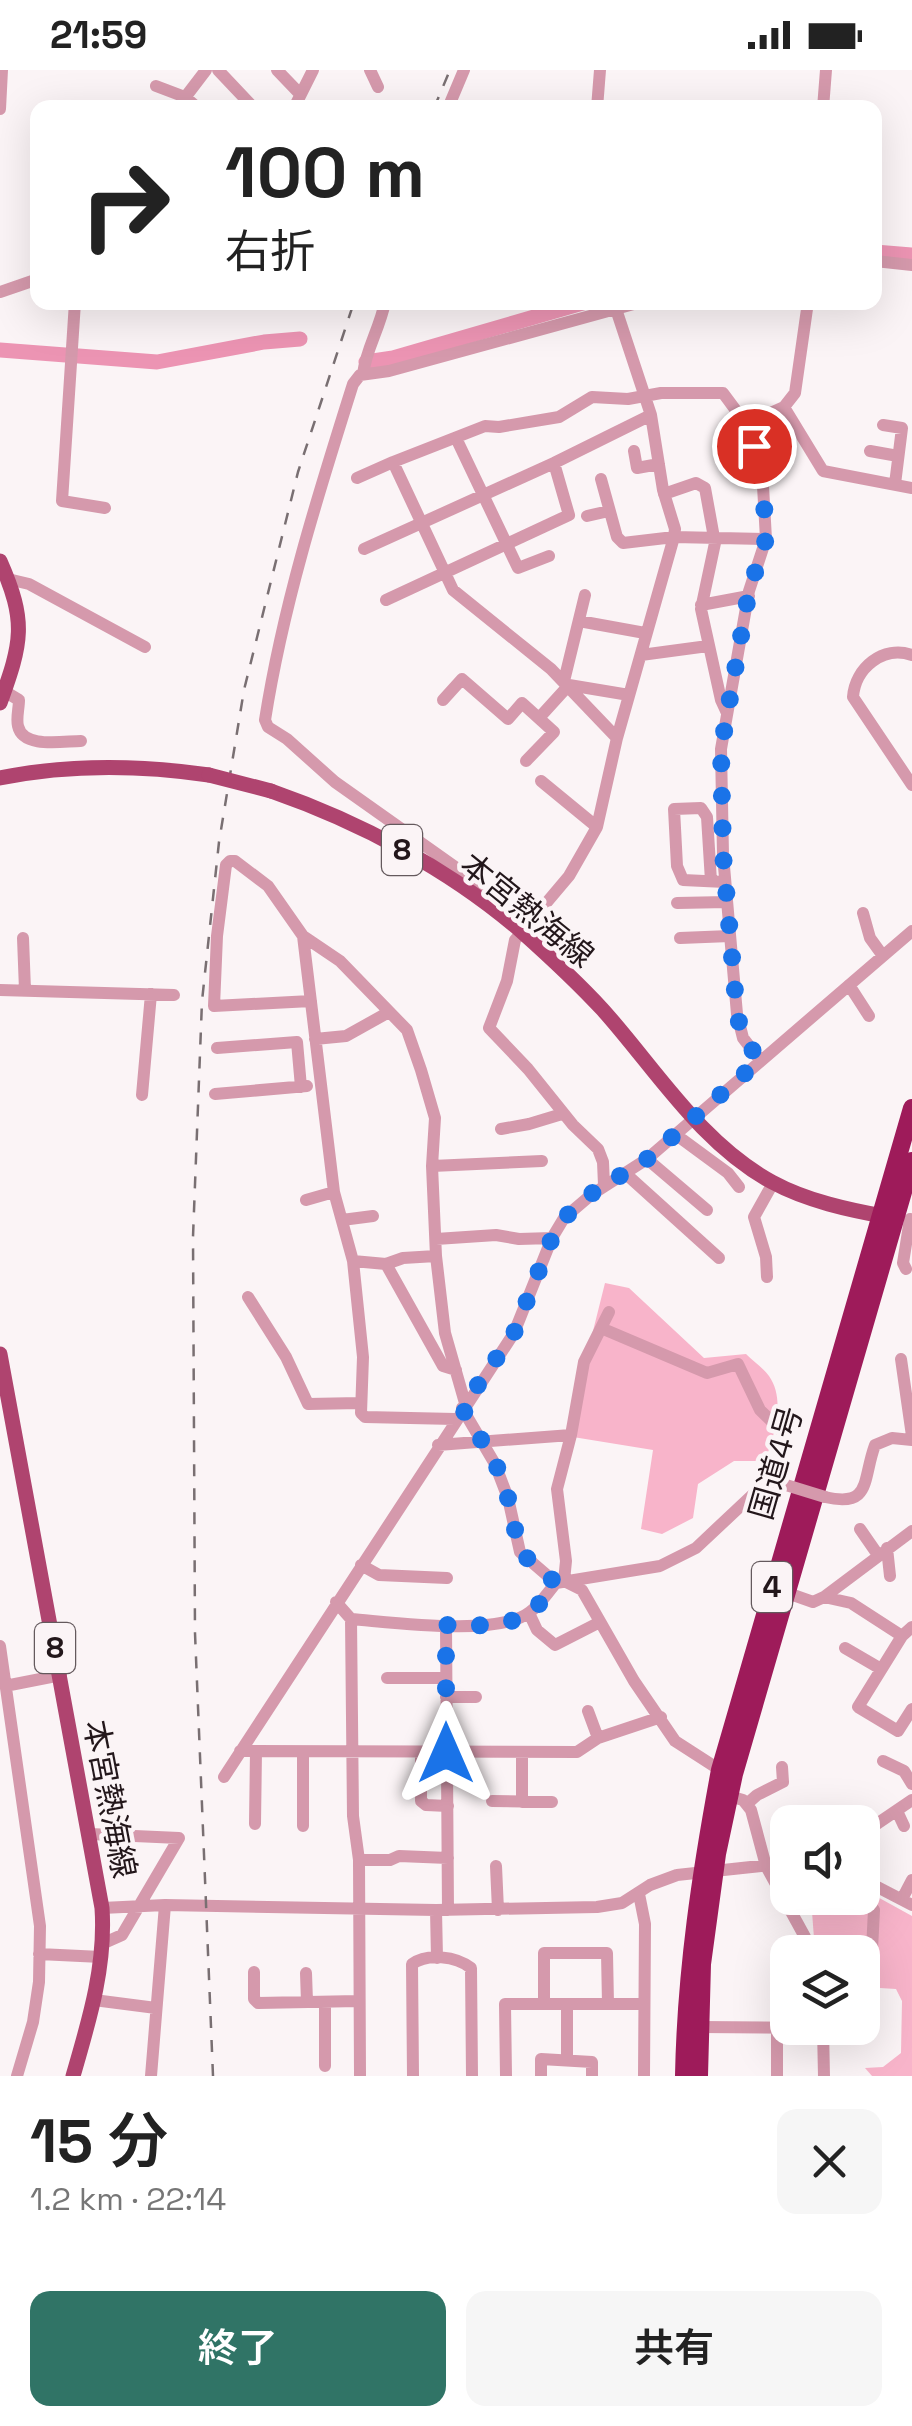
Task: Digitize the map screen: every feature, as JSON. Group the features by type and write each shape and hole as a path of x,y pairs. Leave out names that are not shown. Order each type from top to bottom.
{"highway":[{"name":"国道4号","path":"899,1218 912,1108"},
{"name":"国道4号","path":"684,2076 686,1993 720,1770 899,1218 912,1161"},
{"name":"国道4号","path":"699,2076 707,1874 738,1800 779,1590"}],"main road":[{"path":"0,561 20,616 20,637 2,697"},
{"name":"本宮熱海線","path":"0,778 59,769 164,768 271,791 342,819 402,850 525,926 694,1118 753,1170 808,1198 899,1218"},
{"name":"本宮熱海線","path":"0,1354 102,1908 102,1950 94,2000 73,2076"}],"street":[{"path":"0,108 2,70"},
{"path":"218,70 246,100"},
{"path":"277,70 296,100"},
{"path":"298,100 313,70"},
{"path":"370,70 378,86"},
{"path":"451,100 464,70"},
{"path":"598,100 600,70"},
{"path":"824,100 826,70"},
{"path":"182,100 199,72"},
{"path":"156,86 178,100"},
{"path":"882,262 912,264"},
{"path":"0,292 30,282"},
{"path":"74,310 62,500 106,508"},
{"path":"383,310 363,374 353,384 299,556 272,668 266,724 334,782 525,926"},
{"path":"363,374 389,371 601,310"},
{"path":"604,1186 601,1154 489,1028 507,981 515,940 569,876 597,827 617,738 674,536 651,415 616,310"},
{"path":"746,424 784,406 796,393 807,310"},
{"path":"357,478 485,426 560,417 592,397 628,399 644,394 722,393 746,424 762,468 766,539 748,596 721,749 718,882"},
{"path":"784,406 823,471 912,488"},
{"path":"364,549 651,415"},
{"path":"883,424 902,428 895,484"},
{"path":"456,438 518,568 549,556"},
{"path":"634,452 637,468 659,464"},
{"path":"870,452 898,456"},
{"path":"393,462 453,590 566,683 617,738"},
{"path":"386,600 570,515 554,463"},
{"path":"600,479 619,541 623,543 674,536 766,539"},
{"path":"664,494 696,483 705,488 715,539 701,605 722,706 728,713"},
{"path":"587,516 609,511"},
{"path":"8,578 29,584 144,647"},
{"path":"538,718 566,683 585,595"},
{"path":"701,605 748,596"},
{"path":"579,621 645,633"},
{"path":"640,654 708,646"},
{"path":"912,654 895,652 866,666 854,684 853,697 912,785"},
{"path":"443,700 462,679 508,719 522,703 554,732 526,762"},
{"path":"566,683 629,695"},
{"path":"2,697 18,700 18,728 25,737 44,742 81,741"},
{"path":"541,781 597,827"},
{"path":"718,882 684,880 677,866 674,810 701,808 707,817 718,882 727,902 737,1014 743,1038 760,1060"},
{"path":"311,1001 214,1006 228,862 235,861 265,882 303,936 340,961 407,1030 433,1107 436,1256 444,1333 456,1370 461,1410 485,1442 508,1498 520,1552 560,1582 582,1590 634,1681 680,1746 720,1770"},
{"path":"677,903 727,902"},
{"path":"862,913 870,938 883,956"},
{"path":"224,1777 514,1333 552,1238 569,1212 647,1159 912,931"},
{"path":"303,936 334,1192 353,1261 362,1357 360,1403 364,1417 461,1410"},
{"path":"680,938 730,936"},
{"path":"24,938 25,990"},
{"path":"848,984 869,1016"},
{"path":"0,990 174,995"},
{"path":"142,1094 151,994"},
{"path":"315,1039 346,1036 389,1012"},
{"path":"217,1048 296,1042 301,1087"},
{"path":"215,1094 319,1084"},
{"path":"501,1129 562,1114"},
{"path":"675,1134 728,1173 739,1187"},
{"path":"647,1159 707,1210"},
{"path":"432,1166 542,1160"},
{"path":"626,1174 719,1258"},
{"path":"766,1278 766,1257 754,1217 773,1183"},
{"path":"306,1200 334,1192"},
{"path":"342,1220 373,1216"},
{"path":"899,1218 906,1270"},
{"path":"436,1239 496,1235 552,1238"},
{"path":"353,1261 386,1264 403,1258 436,1256"},
{"path":"386,1264 443,1366 456,1370"},
{"path":"248,1296 286,1356 308,1404 360,1403"},
{"path":"351,1619 485,1624 529,1613 560,1582 566,1561 558,1490 578,1381 609,1312"},
{"path":"600,1328 707,1373 734,1364 740,1366 760,1410 786,1436 780,1483"},
{"path":"560,1582 660,1566 696,1548 764,1484 780,1483 848,1502 857,1496 878,1442 912,1438 902,1359"},
{"path":"438,1445 571,1435"},
{"path":"860,1529 883,1551 890,1576"},
{"path":"779,1590 814,1602 912,1531"},
{"path":"361,1565 379,1575 447,1578"},
{"path":"824,1597 851,1603 907,1631 858,1706 898,1731 912,1709"},
{"path":"336,1602 351,1619 352,1816 359,1860 352,1907 360,2076"},
{"path":"529,1613 537,1630 555,1645 600,1622"},
{"path":"437,1958 448,1858 446,1625"},
{"path":"0,1646 40,1926 33,2022 17,2076"},
{"path":"845,1648 881,1669"},
{"path":"5,1686 61,1676"},
{"path":"387,1678 446,1678"},
{"path":"446,1697 476,1697"},
{"path":"588,1711 598,1738"},
{"path":"240,1751 577,1752 598,1738 661,1717"},
{"path":"255,1824 256,1752"},
{"path":"302,1826 303,1752"},
{"path":"421,1752 421,1801 426,1805 448,1806"},
{"path":"522,1752 522,1802"},
{"path":"883,1760 904,1772 912,1784"},
{"path":"782,1767 784,1781 738,1800 756,1824 766,1866 805,1935"},
{"path":"880,1822 912,1800"},
{"path":"492,1801 552,1802"},
{"path":"897,1811 904,1826"},
{"path":"39,1954 102,1950 122,1935 179,1838 90,1834"},
{"path":"359,1860 390,1860 399,1856 448,1858"},
{"path":"102,1908 141,1904 442,1910 597,1907 622,1903 668,1877 770,1865"},
{"path":"496,1866 498,1910"},
{"path":"880,1888 907,1902 912,1880"},
{"path":"638,1894 644,1918 644,2076"},
{"path":"152,2076 165,1905"},
{"path":"544,2004 544,1954 607,1953 608,2004"},
{"path":"413,2076 412,1964 420,1958 461,1960 471,1968 472,2076"},
{"path":"254,1972 254,1999 258,2003 358,2002"},
{"path":"306,1973 307,2002"},
{"path":"94,2000 156,2008"},
{"path":"325,2002 325,2066"},
{"path":"506,2076 505,2004 643,2004"},
{"path":"567,2060 568,2004"},
{"path":"700,2027 770,2028"},
{"path":"776,2076 777,2045"},
{"path":"823,2045 824,2076"},
{"path":"541,2076 541,2060 592,2062 592,2076"}],"shaded area":[{"path":"605,1283 629,1288 704,1358 746,1354 769,1376 777,1396 775,1429 765,1461 734,1461 698,1484 693,1518 662,1534 641,1529 653,1450 573,1437 582,1375"},
{"path":"880,1898 912,1916 912,2076 872,2076 865,2068 883,2067 901,2053 902,2001 896,1989 880,1988 880,1935 814,1935 812,1915 880,1915"}],"waterway":[{"path":"882,253 912,255"},
{"path":"366,362 393,358 558,310"},
{"path":"0,350 157,362 300,339"}],"railway":[{"path":"437,100 450,70"},
{"path":"213,2076 195,1633 193,1237 202,1001 219,842 244,690 298,472 351,310"}],"route":[{"path":"446,1753 446,1625 473,1626 523,1616 556,1583 520,1552 496,1464 462,1408 514,1333 552,1238 569,1212 647,1159 760,1060 743,1038 737,1014 720,792 721,749 749,591 766,539 762,468 754,446"}]}
